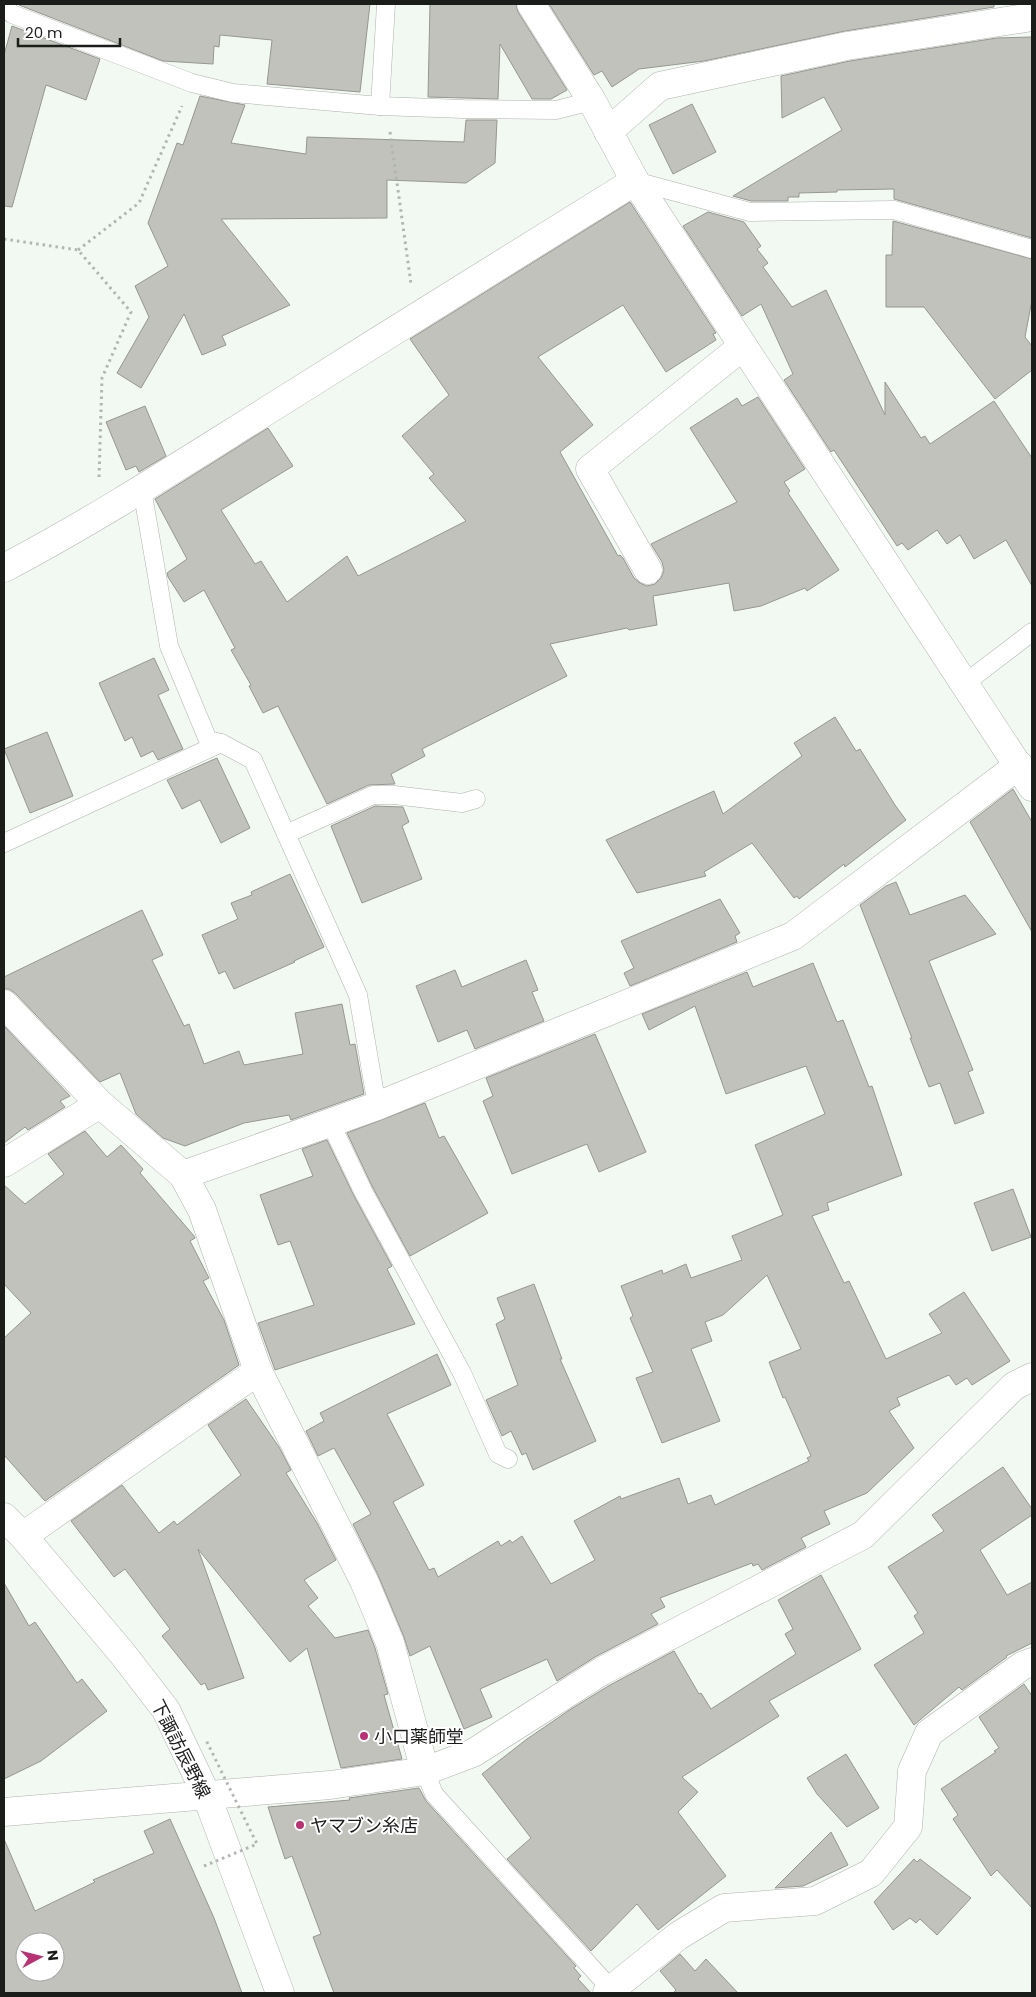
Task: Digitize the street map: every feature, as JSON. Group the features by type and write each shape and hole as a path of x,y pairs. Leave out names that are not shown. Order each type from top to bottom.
{"street":[{"path":"184,1175 377,1106 793,936 1026,776 636,181 592,101 531,4"},
{"path":"608,132 660,86 847,46 1032,18"},
{"path":"4,568 142,489 636,181"},
{"path":"648,570 590,469 743,346"},
{"path":"4,1004 100,1104 184,1175 202,1210 258,1371 364,1581 390,1643 425,1771"},
{"path":"4,1163 100,1104"},
{"path":"23,1536 258,1371"},
{"path":"4,1812 206,1794 330,1786 425,1771 473,1753 602,1671 863,1535 1014,1386 1032,1377"},
{"name":"下諏訪辰野線","path":"4,1517 23,1536 122,1653 166,1710 206,1794 280,1993"},
{"path":"609,1991 678,1936 724,1908 815,1901 871,1873 908,1827 912,1771 929,1733 1022,1666 1032,1662"}],"lane":[{"path":"383,106 386,4"},
{"path":"4,6 12,14 192,83 233,93 383,106 556,110 592,101"},
{"path":"636,181 750,212 894,210 1032,248"},
{"path":"142,489 169,646 208,740 220,743 253,760 358,995 377,1106"},
{"path":"964,684 1032,632"},
{"path":"4,843 220,743"},
{"path":"286,834 373,795 462,802 476,799"},
{"path":"330,1122 363,1191 462,1373 498,1454 508,1459"},
{"path":"425,1771 434,1794 609,1991"}],"path":[{"path":"78,250 139,204 192,83"},
{"path":"383,106 416,317"},
{"path":"4,239 78,250 131,312 102,378 99,480"},
{"path":"204,1866 257,1844 206,1740"}],"building":[{"path":"19,4 370,4 360,92 267,84 272,40 220,35 219,47 214,46 213,64 163,61"},
{"path":"430,4 516,4 518,12 567,90 551,99 532,99 500,44 498,99 428,97"},
{"path":"549,4 994,4 994,7 845,31 704,61 639,69 612,87 602,71 594,75"},
{"path":"12,26 100,59 86,100 46,85 12,207 4,206 4,55"},
{"path":"1032,37 1032,238 894,199 894,189 799,193 799,197 788,197 788,201 751,201 733,196 842,130 824,97 782,118 781,76 850,61 997,38"},
{"path":"200,96 245,105 231,143 306,154 307,137 464,142 466,120 497,120 495,163 466,183 387,180 387,218 221,219 290,305 222,336 226,345 202,355 184,314 141,388 117,373 149,317 135,286 168,266 148,223 177,143 183,145"},
{"path":"692,104 716,152 673,174 649,125"},
{"path":"630,202 716,333 713,334 716,340 666,372 623,305 538,357 593,425 560,452 618,556 620,555 623,558 634,578 640,583 647,586 655,584 661,578 664,570 662,562 651,544 737,502 690,428 737,398 742,406 758,397 805,469 784,482 790,491 788,493 839,570 807,591 805,588 761,606 734,611 729,583 653,596 657,625 629,630 627,628 550,644 567,676 422,749 425,756 391,774 395,784 369,785 327,804 278,706 263,713 249,686 251,685 231,650 235,648 204,590 184,602 168,577 167,573 187,559 155,499 268,428 293,466 221,510 255,564 261,561 287,602 347,556 358,576 466,521 429,478 434,474 402,436 449,395 410,339"},
{"path":"708,212 744,222 761,246 757,249 768,263 763,267 792,307 826,290 885,415 885,382 921,438 925,436 930,444 994,401 1032,458 1032,586 1006,540 974,559 960,535 947,544 937,530 908,550 902,543 897,546 834,450 831,452 784,380 793,374 761,304 742,316 683,226"},
{"path":"893,221 1032,259 1032,300 1025,337 1032,346 1032,370 995,399 924,307 886,307 886,255 892,255"},
{"path":"145,406 166,456 139,472 136,466 126,470 106,422"},
{"path":"154,658 169,690 158,695 183,749 158,760 153,751 141,757 132,737 125,741 99,683"},
{"path":"835,717 856,751 860,749 906,820 845,867 844,864 799,899 797,896 794,898 752,843 704,872 706,876 637,893 606,840 714,791 723,814 802,756 794,743"},
{"path":"47,732 73,796 30,813 4,749"},
{"path":"217,758 250,828 221,843 200,800 182,809 167,780"},
{"path":"1013,789 1032,822 1032,932 970,822"},
{"path":"375,806 403,807 409,822 402,826 422,879 362,903 331,826"},
{"path":"290,874 324,947 234,989 225,971 219,974 202,935 238,919 231,903 252,895 251,892"},
{"path":"896,882 910,915 965,895 996,934 929,961 973,1070 968,1072 984,1113 955,1124 940,1083 929,1087 860,905 886,886"},
{"path":"720,899 740,933 735,936 737,942 630,986 624,973 634,968 621,941"},
{"path":"142,910 163,955 152,960 184,1026 189,1024 204,1064 239,1051 244,1065 303,1054 295,1013 342,1004 350,1045 355,1044 364,1094 291,1120 289,1115 244,1123 185,1146 163,1138 136,1114 120,1073 100,1082 15,993 9,989 4,989 4,977"},
{"path":"526,960 538,990 532,992 544,1021 475,1049 467,1030 438,1042 416,986 455,970 462,987"},
{"path":"813,963 837,1022 843,1020 869,1087 872,1086 902,1175 827,1203 829,1210 812,1216 844,1283 849,1281 886,1359 942,1333 929,1314 964,1292 1010,1361 972,1385 967,1378 956,1385 949,1375 897,1398 900,1405 889,1411 914,1448 867,1493 824,1511 830,1524 801,1538 806,1547 762,1570 758,1564 753,1566 752,1563 660,1598 665,1607 651,1614 658,1624 595,1657 557,1681 547,1659 480,1689 492,1717 464,1729 430,1646 410,1656 378,1575 353,1524 371,1514 334,1448 318,1456 306,1431 324,1421 320,1413 437,1354 451,1385 387,1414 424,1485 393,1502 429,1570 434,1568 438,1577 498,1541 501,1546 510,1540 512,1543 522,1536 551,1584 595,1560 574,1521 620,1496 621,1499 679,1478 688,1504 711,1495 715,1505 809,1461 807,1458 811,1456 785,1397 783,1398 769,1362 801,1349 767,1275 723,1315 705,1322 712,1341 691,1349 720,1421 662,1443 636,1378 653,1372 630,1318 633,1316 621,1286 662,1270 663,1274 686,1264 691,1278 742,1260 732,1236 783,1215 755,1145 825,1114 806,1066 726,1094 695,1006 649,1030 642,1014 747,972 753,987"},
{"path":"4,1026 70,1096 60,1101 65,1107 28,1130 25,1127 4,1143"},
{"path":"595,1034 646,1152 599,1172 587,1144 512,1174 483,1101 493,1096 486,1078"},
{"path":"425,1103 439,1138 444,1136 488,1213 410,1256 372,1186 347,1133"},
{"path":"85,1131 107,1157 121,1145 143,1169 140,1173 194,1236 195,1238 190,1241 209,1278 203,1281 224,1320 239,1365 45,1501 4,1455 4,1338 31,1313 4,1284 4,1185 25,1204 64,1174 48,1154"},
{"path":"327,1140 354,1196 392,1266 387,1269 415,1324 275,1370 258,1323 314,1305 290,1241 278,1245 260,1195 313,1176 302,1149"},
{"path":"1013,1189 1031,1237 992,1251 974,1203"},
{"path":"534,1284 562,1359 560,1359 596,1441 533,1470 526,1453 522,1455 511,1431 502,1436 486,1400 518,1385 496,1324 505,1319 497,1298"},
{"path":"246,1399 279,1447 291,1470 286,1473 317,1523 336,1560 304,1580 318,1598 308,1606 335,1638 368,1630 388,1694 384,1695 402,1759 341,1768 307,1648 290,1662 198,1549 244,1678 208,1690 205,1683 201,1685 162,1636 170,1629 125,1569 114,1577 71,1521 122,1485 159,1533 174,1521 177,1525 241,1475 208,1425"},
{"path":"1003,1467 1032,1509 1032,1515 980,1550 1007,1595 1032,1582 1032,1643 1006,1656 962,1690 959,1687 914,1725 874,1665 924,1633 914,1616 918,1613 888,1567 944,1531 932,1515"},
{"path":"821,1575 861,1649 769,1701 779,1716 682,1777 698,1792 678,1812 726,1876 658,1930 637,1904 591,1951 507,1859 531,1838 482,1774 527,1739 571,1709 610,1685 674,1651 699,1694 701,1693 711,1709 796,1654 785,1634 793,1629 778,1600"},
{"path":"4,1583 29,1626 35,1622 77,1683 82,1679 107,1711 41,1761 4,1779"},
{"path":"1024,1684 1032,1696 1032,1908 997,1870 991,1876 953,1819 958,1815 941,1789 996,1752 994,1751 999,1748 979,1717"},
{"path":"846,1754 879,1808 847,1827 817,1794 807,1778"},
{"path":"419,1788 426,1801 576,1966 574,1968 581,1976 578,1979 591,1993 334,1993 313,1937 321,1934 292,1856 285,1859 268,1807 350,1800 349,1798"},
{"path":"170,1819 214,1918 242,1993 4,1993 4,1839 35,1911 95,1882 93,1880 154,1853 144,1831"},
{"path":"831,1832 848,1865 803,1886 775,1888"},
{"path":"914,1859 917,1862 920,1859 971,1898 937,1935 920,1919 916,1923 910,1918 893,1930 874,1902"},
{"path":"680,1954 695,1971 706,1959 738,1993 673,1993 676,1990 660,1971"}],"place":[{"name":"小口薬師堂","path":"364,1736"},
{"name":"ヤマブン糸店","path":"300,1825"}]}
